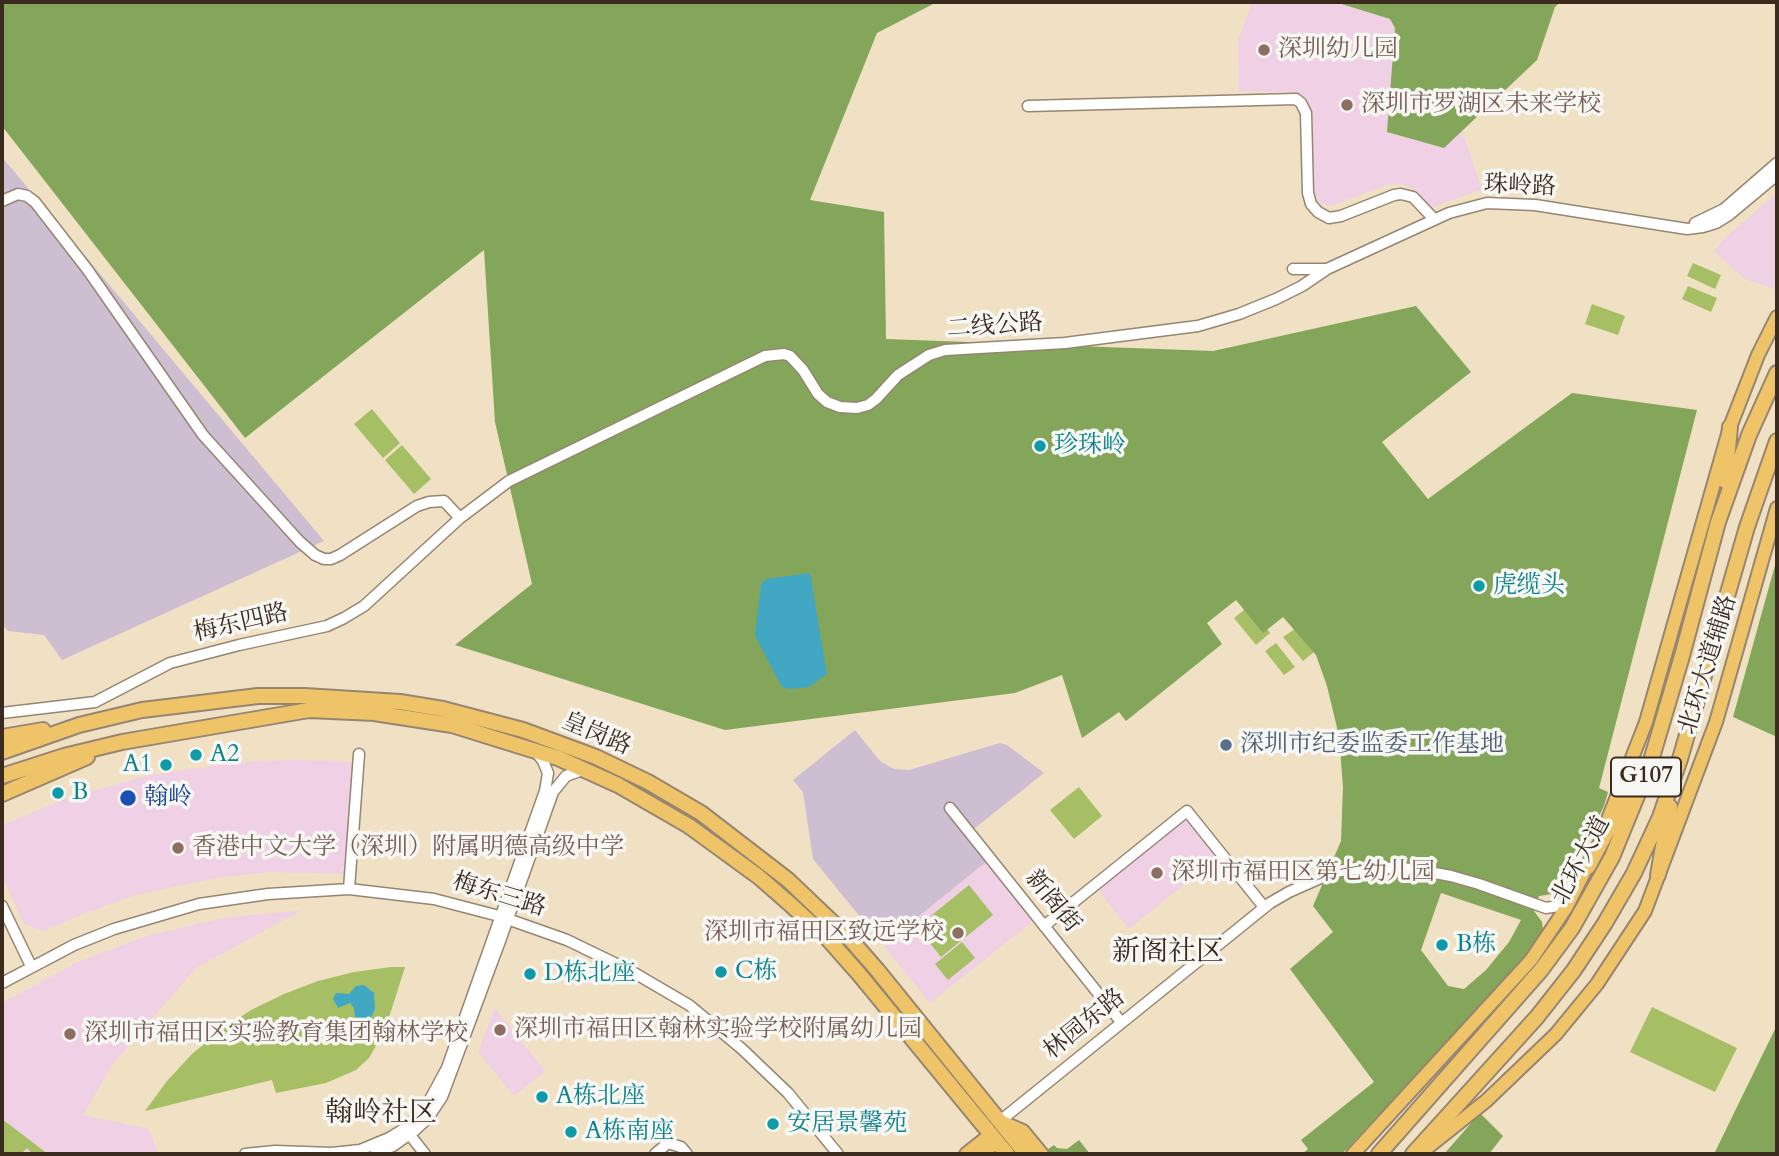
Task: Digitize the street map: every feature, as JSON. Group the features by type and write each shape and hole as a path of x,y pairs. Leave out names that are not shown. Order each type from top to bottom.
{"highway":[{"name":"北环大道","path":"1379,1154 1513,1004 1558,948 1600,881 1642,789 1717,523 1749,435 1777,373"},
{"path":"1717,523 1727,466 1730,427"},
{"name":"北环大道","path":"1416,1154 1537,1017 1574,970 1634,873 1660,817 1680,759 1747,527 1777,441"},
{"name":"皇岗路","path":"2,752 109,717 245,698 341,697 443,709 514,727 596,757 648,782 701,813 788,880 869,960 1026,1154"},
{"name":"皇岗路","path":"2,776 122,742 309,710 405,716 452,725 533,749 618,785 689,827 759,877 828,939 1006,1154"},
{"path":"1588,867 1619,812 1663,721"},
{"path":"2,737 79,725"},
{"path":"2,794 122,742"},
{"path":"1658,875 1680,759"}],"main road":[{"name":"北环大道辅路","path":"1353,1154 1516,978 1551,931 1588,867 1646,722 1730,427 1754,365 1777,317"},
{"name":"北环大道辅路","path":"1416,1154 1508,1082 1579,1009 1645,911 1716,722 1777,508"},
{"name":"北环大道辅路","path":"1513,1004 1538,950"},
{"path":"1000,1121 1023,1131 1042,1154"},
{"path":"967,1154 993,1139"},
{"path":"981,1154 993,1139"}],"street":[{"path":"1028,106 1296,100 1301,103 1306,113 1308,193 1311,204 1318,212 1329,218 1341,216 1401,194 1412,197 1434,219"},
{"name":"珠岭路","path":"1674,227 1696,223 1724,209 1777,163"},
{"name":"珠岭路","path":"1293,269 1327,269 1434,219 1474,205 1500,202 1688,229 1716,223 1730,215 1777,175"},
{"path":"2,201 18,194 35,202 87,269 203,435 315,555 324,559 340,555 417,506 429,502 444,501 460,518"},
{"name":"二线公路","path":"460,518 509,481 765,356 790,356 827,402 840,407 857,408 868,405 908,366 945,350 1065,343 1187,328 1239,314 1276,299 1327,269"},
{"name":"梅东四路","path":"2,713 95,702 170,663 327,626 355,613 381,592 460,518"},
{"path":"95,702 109,717"},
{"path":"375,1154 433,1110 448,1084 548,781 547,767 533,749"},
{"path":"349,889 359,754"},
{"path":"504,917 554,792 566,776 585,769"},
{"name":"新阁街","path":"950,808 1122,1022"},
{"path":"1044,926 1187,811 1264,907"},
{"name":"林园东路","path":"1000,1121 1264,907 1289,892 1334,872 1371,867 1413,869 1451,876 1541,907"},
{"name":"梅东三路","path":"2,983 74,945 114,929 199,904 268,894 349,889 434,899 504,917 591,952 631,971 689,1005 742,1049 788,1093 838,1154"},
{"path":"1541,907 1556,907 1576,890"},
{"path":"2,906 31,966"},
{"path":"1541,907 1550,916 1551,931"},
{"path":"244,1154 275,1151 349,1152 407,1132"},
{"path":"407,1132 425,1154"},
{"path":"655,1154 668,1143 681,1147 687,1154"}],"shaded area":[{"name":"深圳市罗湖区未来学校","path":"1252,2 1335,2 1390,19 1395,28 1387,132 1444,148 1462,131 1482,189 1428,209 1417,192 1405,185 1389,184 1331,206 1318,202 1309,189 1308,112 1303,98 1289,92 1239,91 1238,41"},
{"path":"2,157 324,541 62,660 44,635 8,631 2,624"},
{"path":"1777,193 1775,289 1745,279 1714,251 1726,237"},
{"path":"855,730 880,761 894,769 909,770 1000,743 1007,745 1044,773 965,836 986,862 883,945 813,859 803,792 793,780"},
{"name":"香港中文大学（深圳）附属明德高级中学","path":"287,760 361,764 352,874 270,872 216,878 136,895 43,931 24,924 2,876 2,825 70,797 150,775 232,763"},
{"name":"深圳市福田区第七幼儿园","path":"1185,818 1217,858 1129,929 1097,889"},
{"name":"深圳市福田区致远学校","path":"986,862 1033,921 930,1003 883,945"},
{"name":"深圳市福田区实验教育集团翰林学校","path":"302,910 196,968 112,1065 83,1115 149,1129 158,1154 2,1154 2,1003 78,962 147,936 223,918"},
{"name":"深圳市福田区翰林实验学校附属幼儿园","path":"495,1008 545,1071 514,1096 478,1052"}],"green space":[{"path":"2,2 937,2 877,33 810,200 884,212 886,339 1213,351 1416,306 1471,372 1382,442 1428,499 1572,393 1697,410 1599,788 1608,792 1604,806 1567,882 1552,894 1539,896 1534,911 1542,922 1543,929 1515,968 1342,1154 1302,1154 1308,1149 1301,1140 1374,1082 1290,969 1333,932 1313,906 1341,841 1343,787 1339,736 1327,686 1316,655 1283,617 1263,633 1236,600 1207,623 1222,644 1126,721 1119,712 1082,738 1062,675 1015,693 725,730 455,645 532,584 495,422 484,250 245,438 2,126","holes":["1441,893 1521,920 1509,942 1486,970 1464,989 1448,986 1421,950"]},
{"path":"1335,2 1560,2 1555,7 1537,60 1444,148 1387,132 1395,28 1390,19"},
{"path":"1693,263 1721,275 1715,289 1687,276"},
{"path":"1688,286 1717,298 1711,312 1682,299"},
{"path":"1592,304 1625,316 1618,335 1585,324"},
{"path":"372,409 400,443 383,458 354,424"},
{"path":"402,445 431,479 414,494 385,460"},
{"path":"1777,558 1777,737 1733,717"},
{"path":"1249,606 1270,633 1256,645 1234,618"},
{"path":"1295,629 1314,652 1303,661 1283,637"},
{"path":"1276,643 1295,667 1284,675 1265,651"},
{"path":"1079,787 1102,816 1074,839 1050,810"},
{"path":"969,885 993,915 941,957 917,927"},
{"path":"962,942 975,958 948,980 935,964"},
{"path":"391,967 405,967 385,1030 369,1058 356,1070 326,1083 276,1093 272,1080 145,1111 167,1081 192,1054 251,1010 318,981"},
{"path":"1652,1007 1737,1048 1715,1092 1630,1052"},
{"path":"1777,1025 1777,1154 1714,1154"},
{"path":"1480,1113 1503,1136 1489,1154 1444,1154"},
{"path":"2,1119 48,1154 32,1154 27,1148 21,1154 2,1154"},
{"path":"1079,1140 1090,1154 1051,1154 1047,1150 1054,1145 1067,1149"}],"water":[{"path":"810,573 827,674 809,687 790,689 782,687 755,636 761,584 766,579"},
{"path":"364,985 374,993 375,1009 366,1029 357,1037 350,1038 345,1034 344,1028 355,1017 354,1008 350,1003 338,1008 333,999 336,993 349,994 356,986"}],"place":[{"name":"深圳幼儿园","path":"1264,50"},
{"name":"深圳市罗湖区未来学校","path":"1347,105"},
{"name":"珍珠岭","path":"1040,446"},
{"name":"虎缆头","path":"1479,586"},
{"name":"深圳市纪委监委工作基地","path":"1226,745"},
{"name":"A2","path":"196,755"},
{"name":"A1","path":"166,765"},
{"name":"B","path":"58,793"},
{"name":"翰岭","path":"128,798"},
{"name":"香港中文大学（深圳）附属明德高级中学","path":"178,848"},
{"name":"深圳市福田区第七幼儿园","path":"1157,873"},
{"name":"深圳市福田区致远学校","path":"958,933"},
{"name":"B栋","path":"1442,945"},
{"name":"C栋","path":"721,972"},
{"name":"D栋北座","path":"530,974"},
{"name":"深圳市福田区翰林实验学校附属幼儿园","path":"500,1030"},
{"name":"深圳市福田区实验教育集团翰林学校","path":"70,1034"},
{"name":"A栋北座","path":"542,1097"},
{"name":"安居景馨苑","path":"773,1124"},
{"name":"A栋南座","path":"571,1132"}],"district":[{"name":"新阁社区","path":"1168,954"},
{"name":"翰岭社区","path":"381,1115"}]}
